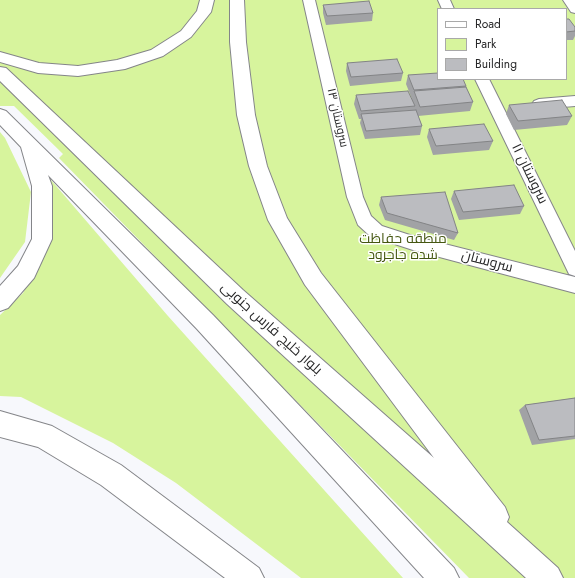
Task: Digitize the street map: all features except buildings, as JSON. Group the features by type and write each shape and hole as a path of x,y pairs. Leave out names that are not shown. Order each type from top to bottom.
{"highway":[{"path":"0,57 38,68 78,71 119,65 157,53 186,34 204,12 206,0"},
{"path":"237,0 238,42 246,115 258,166 278,220 313,279 527,559"},
{"name":"بلوار خلیج فارس جنوبی","path":"0,72 235,297 548,578"},
{"path":"0,115 205,322 444,578"},
{"path":"0,301 26,272 42,239 42,186 28,143"},
{"path":"0,424 43,435 111,475 250,578"}],"street":[{"name":"سروستان ۱۳","path":"309,0 355,197 364,220 376,231"},
{"path":"569,0 575,9"},
{"name":"سروستان ۱۱","path":"482,80 575,269"},
{"path":"528,105 575,101"},
{"path":"496,108 512,106"},
{"name":"سروستان","path":"376,231 413,243 575,285"}],"green space":[{"name":"منطقه حفاظت شده جاجرود","path":"0,0 575,0 575,578 469,578 59,158 63,154 14,106 0,106"},
{"path":"0,132 5,138 31,192 25,242 0,278"},
{"path":"45,173 168,316 403,578 301,578 176,483 113,443 21,397 0,396 0,315 23,293 44,255"}]}
